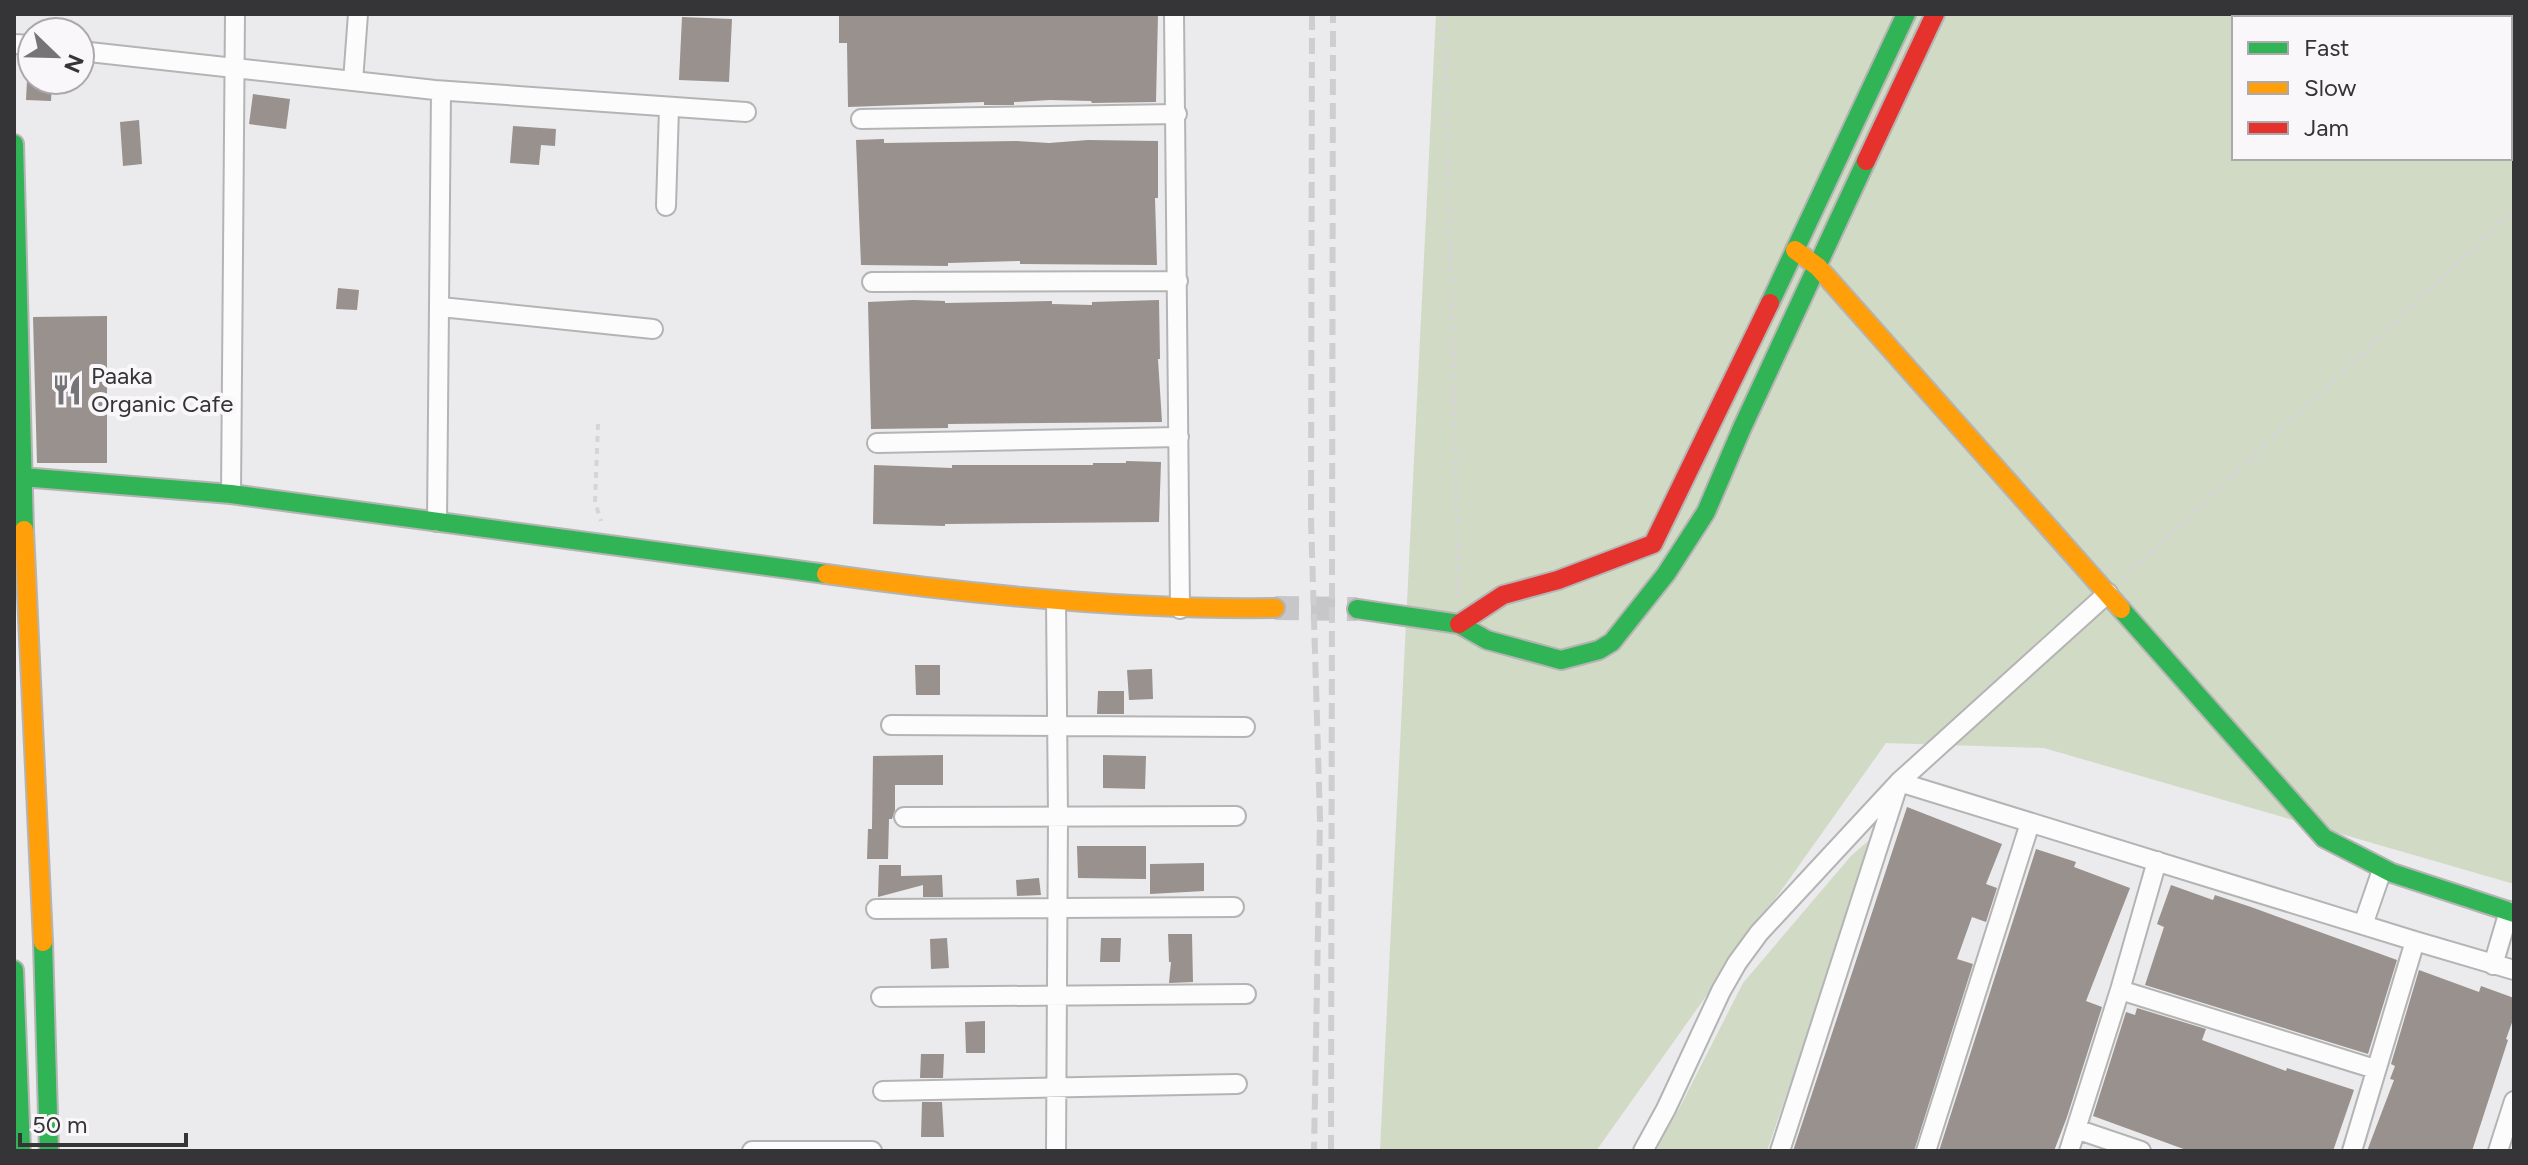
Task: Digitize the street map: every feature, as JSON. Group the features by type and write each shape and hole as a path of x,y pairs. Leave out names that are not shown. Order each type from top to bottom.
{"street":[{"path":"231,494 235,14"},
{"path":"353,81 358,14"},
{"path":"1174,14 1180,609"},
{"path":"1459,624 1503,595 1558,580 1653,544 1906,14"},
{"path":"1357,609 1459,624 1487,640 1561,660 1585,655 1612,642 1666,574 1706,512 1935,14"},
{"path":"96,53 441,91 746,112"},
{"path":"437,522 441,91"},
{"path":"666,206 669,108"},
{"path":"861,119 1177,114"},
{"path":"14,144 22,477 45,975 49,1151"},
{"path":"1795,250 1818,267 2324,838 2354,858 2382,870 2512,912 2493,965"},
{"path":"872,282 1178,281"},
{"path":"441,307 653,329"},
{"path":"877,443 1179,437"},
{"path":"22,477 231,494 909,586 1180,609 1275,608"},
{"path":"1653,544 1666,574"},
{"path":"1643,1151 1721,991 1759,933 1899,782 2108,593"},
{"path":"1056,600 1056,1151"},
{"path":"891,725 1245,727"},
{"path":"1899,782 2514,970"},
{"path":"1780,1151 1899,782"},
{"path":"904,817 1236,816"},
{"path":"1926,1151 2030,823"},
{"path":"2069,1151 2157,861"},
{"path":"2363,925 2382,870"},
{"path":"876,909 1234,907"},
{"path":"2352,1151 2415,941"},
{"path":"14,971 21,1151"},
{"path":"2120,990 2375,1069"},
{"path":"881,997 1058,998 1246,994"},
{"path":"883,1091 1237,1084"},
{"path":"2498,1151 2511,1122 2514,1101"},
{"path":"2076,1129 2141,1151"},
{"path":"752,1151 872,1151"}],"path":[{"path":"1444,14 1459,624"},
{"path":"2108,593 2514,210"},
{"path":"598,424 595,502 607,543"}],"green space":[{"path":"1436,14 2514,14 2514,884 2044,748 1886,743 1596,1151 1380,1151"},
{"path":"1876,834 1767,1151 1654,1151 1743,983 1851,856"}],"building":[{"path":"839,14 1158,14 1156,102 1050,100 1014,102 1014,105 984,105 984,102 848,107 847,43 839,43"},
{"path":"682,17 732,19 729,82 679,80"},
{"path":"253,94 290,99 286,129 249,124"},
{"path":"26,96 51,96 51,101 26,100"},
{"path":"139,120 142,164 123,166 120,122"},
{"path":"513,126 556,129 555,146 541,145 539,165 510,163"},
{"path":"884,139 884,143 1158,141 1158,198 1155,198 1157,265 1020,264 1020,261 948,263 948,266 861,265 856,140"},
{"path":"338,288 359,290 357,310 336,309"},
{"path":"913,300 945,303 1052,301 1052,304 1092,305 1092,302 1159,300 1158,359 1162,422 948,424 948,428 871,429 868,302"},
{"name":"Paaka Organic Cafe","path":"107,316 107,463 37,463 33,317"},
{"path":"1126,461 1161,462 1159,522 945,526 873,524 874,465 952,468 952,465 1093,465"},
{"path":"915,665 940,665 940,695 916,695"},
{"path":"1152,669 1153,699 1129,700 1127,670"},
{"path":"1098,691 1124,691 1124,714 1097,714"},
{"path":"943,755 943,785 895,785 895,810 892,819 889,819 888,859 867,859 868,829 872,829 873,756"},
{"path":"1103,755 1146,756 1145,789 1103,788"},
{"path":"1907,807 2002,844 1986,884 1997,888 1986,922 1972,917 1957,959 1973,964 1914,1151 1793,1151"},
{"path":"1077,846 1146,846 1146,879 1078,878"},
{"path":"2036,849 2076,862 2074,867 2130,888 2086,1001 2102,1007 2067,1117 2054,1151 1939,1151"},
{"path":"1204,863 1204,891 1150,894 1150,864"},
{"path":"879,865 901,865 901,876 942,875 943,897 923,897 923,885 878,897"},
{"path":"1039,878 1041,895 1017,896 1016,880"},
{"path":"2171,885 2213,900 2215,895 2397,960 2368,1054 2145,985 2164,927 2157,924"},
{"path":"1168,934 1192,934 1193,982 1169,983 1171,962"},
{"path":"947,938 949,968 931,969 930,939"},
{"path":"1101,938 1121,938 1120,962 1100,962"},
{"path":"2419,970 2479,992 2481,986 2514,998 2514,1017 2508,1040 2472,1151 2367,1151 2394,1080 2390,1079 2395,1066 2391,1064"},
{"path":"2137,1008 2206,1029 2202,1040 2286,1071 2287,1068 2354,1090 2333,1151 2189,1151 2093,1116 2126,1012 2135,1015"},
{"path":"985,1021 985,1053 966,1053 965,1022"},
{"path":"921,1054 944,1054 943,1078 920,1078"},
{"path":"922,1102 942,1102 944,1137 921,1137"}],"tunnel":[{"path":"1275,608 1357,609"}],"railway":[{"path":"1312,14 1311,519 1320,819 1314,1151"},
{"path":"1331,1151 1333,14"}],"traffic: fast":[{"path":"1770,303 1906,14"},
{"path":"14,144 24,530"},
{"path":"1357,609 1459,624 1487,640 1561,660 1599,650 1612,642 1666,574 1706,512 1866,161"},
{"path":"22,477 231,494 826,574"},
{"path":"2121,609 2324,838 2392,873 2514,913"},
{"path":"43,942 49,1151"},
{"path":"14,970 21,1151"}],"traffic: slow":[{"path":"1795,250 1818,267 2121,609"},
{"path":"24,530 43,942"},
{"path":"826,574 1050,600 1275,608"}],"traffic: jam":[{"path":"1866,161 1935,14"},
{"path":"1459,624 1503,595 1558,580 1653,544 1770,303"}],"place":[{"name":"Paaka Organic Cafe","path":"67,390"}]}
